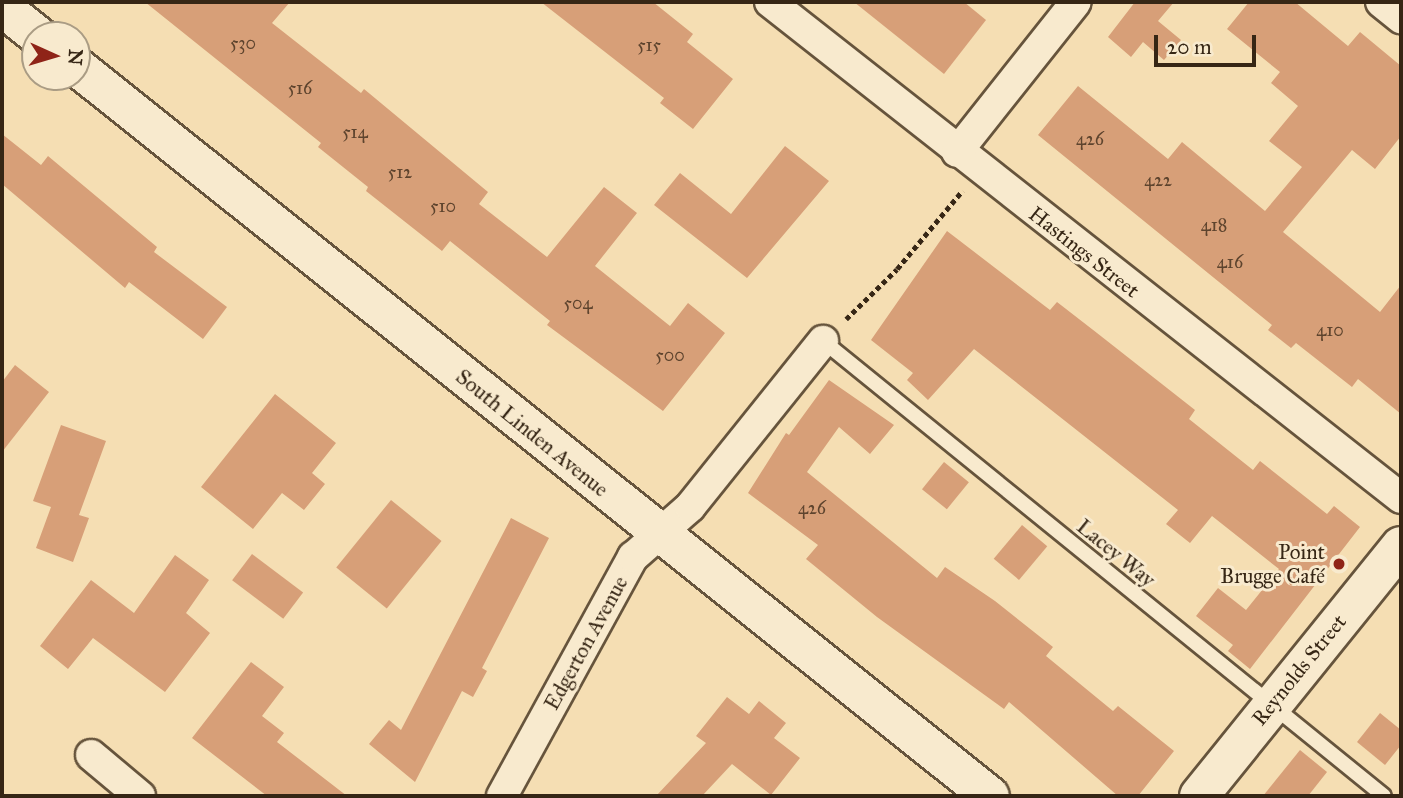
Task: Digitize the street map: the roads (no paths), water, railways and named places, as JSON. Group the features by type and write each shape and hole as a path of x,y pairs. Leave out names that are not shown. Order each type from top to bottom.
{"street":[{"name":"Hastings Street","path":"770,2 957,152 1401,498"},
{"path":"957,152 1076,2"},
{"path":"1381,2 1401,18"},
{"path":"2,6 21,22"},
{"name":"South Linden Avenue","path":"91,78 990,796"},
{"name":"Edgerton Avenue","path":"502,796 633,557 690,507 823,341"},
{"name":"Reynolds Street","path":"1199,796 1401,546"},
{"path":"91,755 140,796"}],"lane":[{"name":"Lacey Way","path":"823,341 1384,796"}],"place":[{"name":"Point Brugge Café","path":"1339,564"}]}
